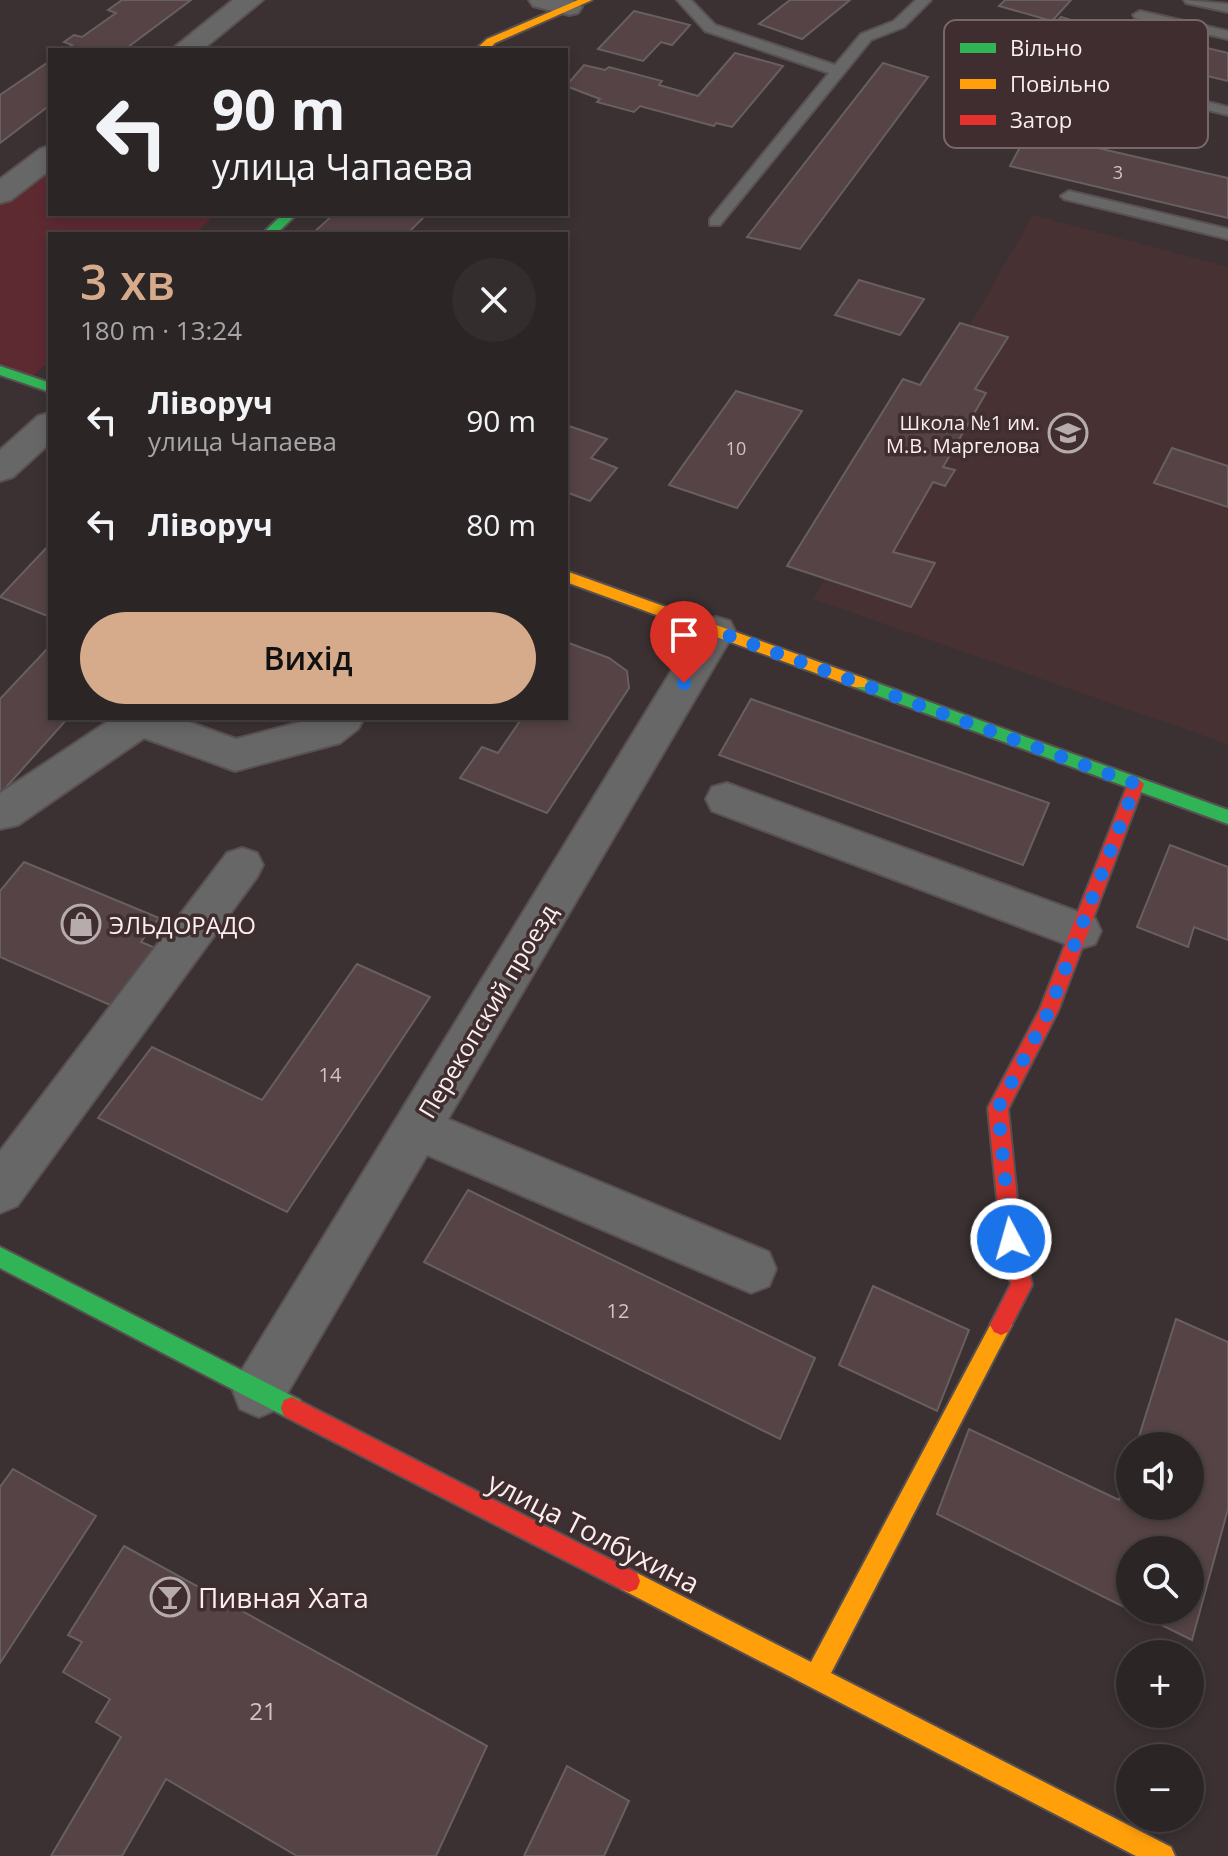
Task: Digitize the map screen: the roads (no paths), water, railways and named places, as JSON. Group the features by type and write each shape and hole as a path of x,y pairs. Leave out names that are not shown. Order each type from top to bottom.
{"street":[{"path":"188,48 250,0"},
{"path":"542,0 578,4"},
{"path":"483,48 491,41 578,4"},
{"path":"0,194 48,157"},
{"path":"270,232 289,216"},
{"path":"0,370 48,387"},
{"path":"0,469 48,426"},
{"path":"568,577 1228,817"},
{"name":"Перекопский проезд","path":"259,1391 716,631"},
{"path":"3,813 140,720 235,755 326,732 341,720"},
{"path":"816,1678 1022,1285 1011,1239 998,1108 1049,1011 1136,784"},
{"path":"727,799 1079,931"},
{"path":"0,1190 242,865"},
{"path":"417,1128 751,1269"},
{"name":"улица Толбухина","path":"0,1257 1162,1856"}],"lane":[{"path":"684,0 710,28 838,71"},
{"path":"715,222 866,37 899,24 924,0"},
{"path":"1160,0 1146,16 1163,20"},
{"path":"1191,0 1228,8"},
{"path":"1208,30 1228,35"},
{"path":"1208,106 1228,111"},
{"path":"1069,196 1228,234"}],"place":[{"name":"Школа №1 им. М.В. Маргелова","path":"1068,433"},
{"name":"ЭЛЬДОРАДО","path":"81,924"},
{"name":"Пивная Хата","path":"170,1597"}]}
